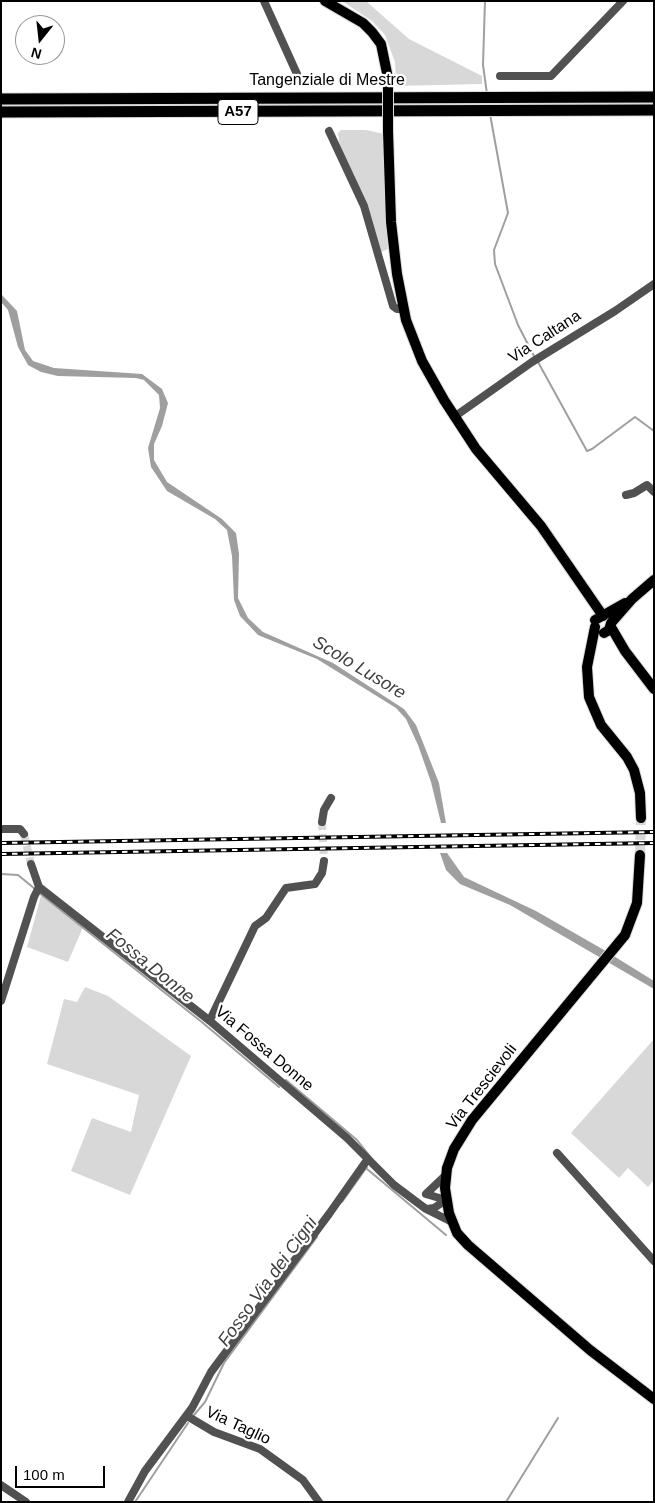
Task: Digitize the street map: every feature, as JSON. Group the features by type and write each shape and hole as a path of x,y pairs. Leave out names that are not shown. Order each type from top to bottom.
{"highway":[{"name":"Tangenziale di Mestre","path":"1,99 654,97"},
{"name":"Tangenziale di Mestre","path":"1,112 654,110"}],"main road":[{"path":"326,1 362,23 381,44 388,78 391,222 403,309 422,361 454,416 498,477 541,526 588,597 603,625 654,689"},
{"path":"641,818 640,793 634,770 627,757 601,725 589,697 586,678 589,653 603,625 654,580"},
{"name":"Via Trescievoli","path":"640,855 637,903 629,927 616,946 472,1120 454,1148 446,1175 446,1200 452,1222 462,1239 590,1350 654,1399"}],"street":[{"path":"264,1 296,74"},
{"path":"500,76 551,76 623,1"},
{"path":"329,131 359,193 392,302 397,309 403,309"},
{"name":"Via Caltana","path":"454,416 532,362 654,284"},
{"path":"626,495 634,493 647,485 654,492"},
{"path":"322,822 324,810 331,798"},
{"path":"1,829 20,830 24,834"},
{"path":"210,1020 255,926 266,918 286,888 314,884 322,873 324,861"},
{"path":"1,1001 37,891 31,864"},
{"name":"Via Fossa Donne","path":"37,891 210,1020 347,1138 394,1186 426,1209 452,1222"},
{"path":"556,1153 654,1261"},
{"path":"128,1502 156,1456 187,1416 211,1372 367,1160"},
{"path":"413,1198 419,1198 426,1194 446,1175"},
{"path":"426,1194 446,1200"},
{"path":"426,1209 434,1208 446,1200"},
{"name":"Via Taglio","path":"187,1416 214,1432 260,1449 303,1480 319,1502"},
{"path":"1,1485 26,1502"}],"shaded area":[{"path":"342,1 366,1 409,39 482,76 482,84 396,86 395,62 385,35 372,21"},
{"path":"341,130 366,130 384,134 388,249 381,252 340,148 338,133"},
{"path":"1,294 17,311 25,350 33,361 54,368 142,374 162,389 168,403 162,426 154,444 154,460 167,482 222,519 236,533 239,554 238,598 248,618 263,632 333,663 404,709 416,725 439,783 446,823 441,823 431,782 418,745 406,719 396,708 317,659 258,635 240,616 234,600 232,556 227,530 215,519 167,491 151,467 148,448 160,408 159,395 144,380 136,378 58,376 41,372 28,365 18,347 8,310 1,302"},
{"path":"440,853 447,853 464,877 536,911 604,950 654,981 654,989 510,905 460,884 446,870"},
{"path":"42,892 84,925 68,962 27,947"},
{"path":"85,987 108,996 191,1056 130,1195 71,1171 92,1118 131,1132 139,1095 47,1064 64,999 77,1002"},
{"path":"654,1039 654,1180 648,1187 628,1168 619,1178 571,1133"}],"waterway":[{"path":"485,1 483,65 487,94"},
{"path":"490,114 508,213 494,250 495,264 518,325 535,358"},
{"path":"538,362 587,451 635,417 654,431"},
{"name":"Fossa Donne","path":"1,874 18,875 35,889"},
{"name":"Fossa Donne","path":"38,892 203,1023 279,1087"},
{"name":"Fosso Via dei Cigni","path":"286,1080 357,1140 373,1160"},
{"name":"Fosso Via dei Cigni","path":"342,1202 367,1167"},
{"path":"367,1169 446,1235"},
{"name":"Fosso Via dei Cigni","path":"194,1415 205,1402 224,1363 317,1237"},
{"path":"506,1502 558,1418"},
{"name":"Fosso Via dei Cigni","path":"135,1502 188,1423"}],"tunnel":[{"path":"640,855 641,818"},
{"path":"322,822 324,861"},
{"path":"24,834 31,864"}],"railway":[{"path":"1,843 654,832"},
{"path":"1,854 654,843"}],"water label":[{"name":"Scolo Lusore","path":"359,668"}]}
